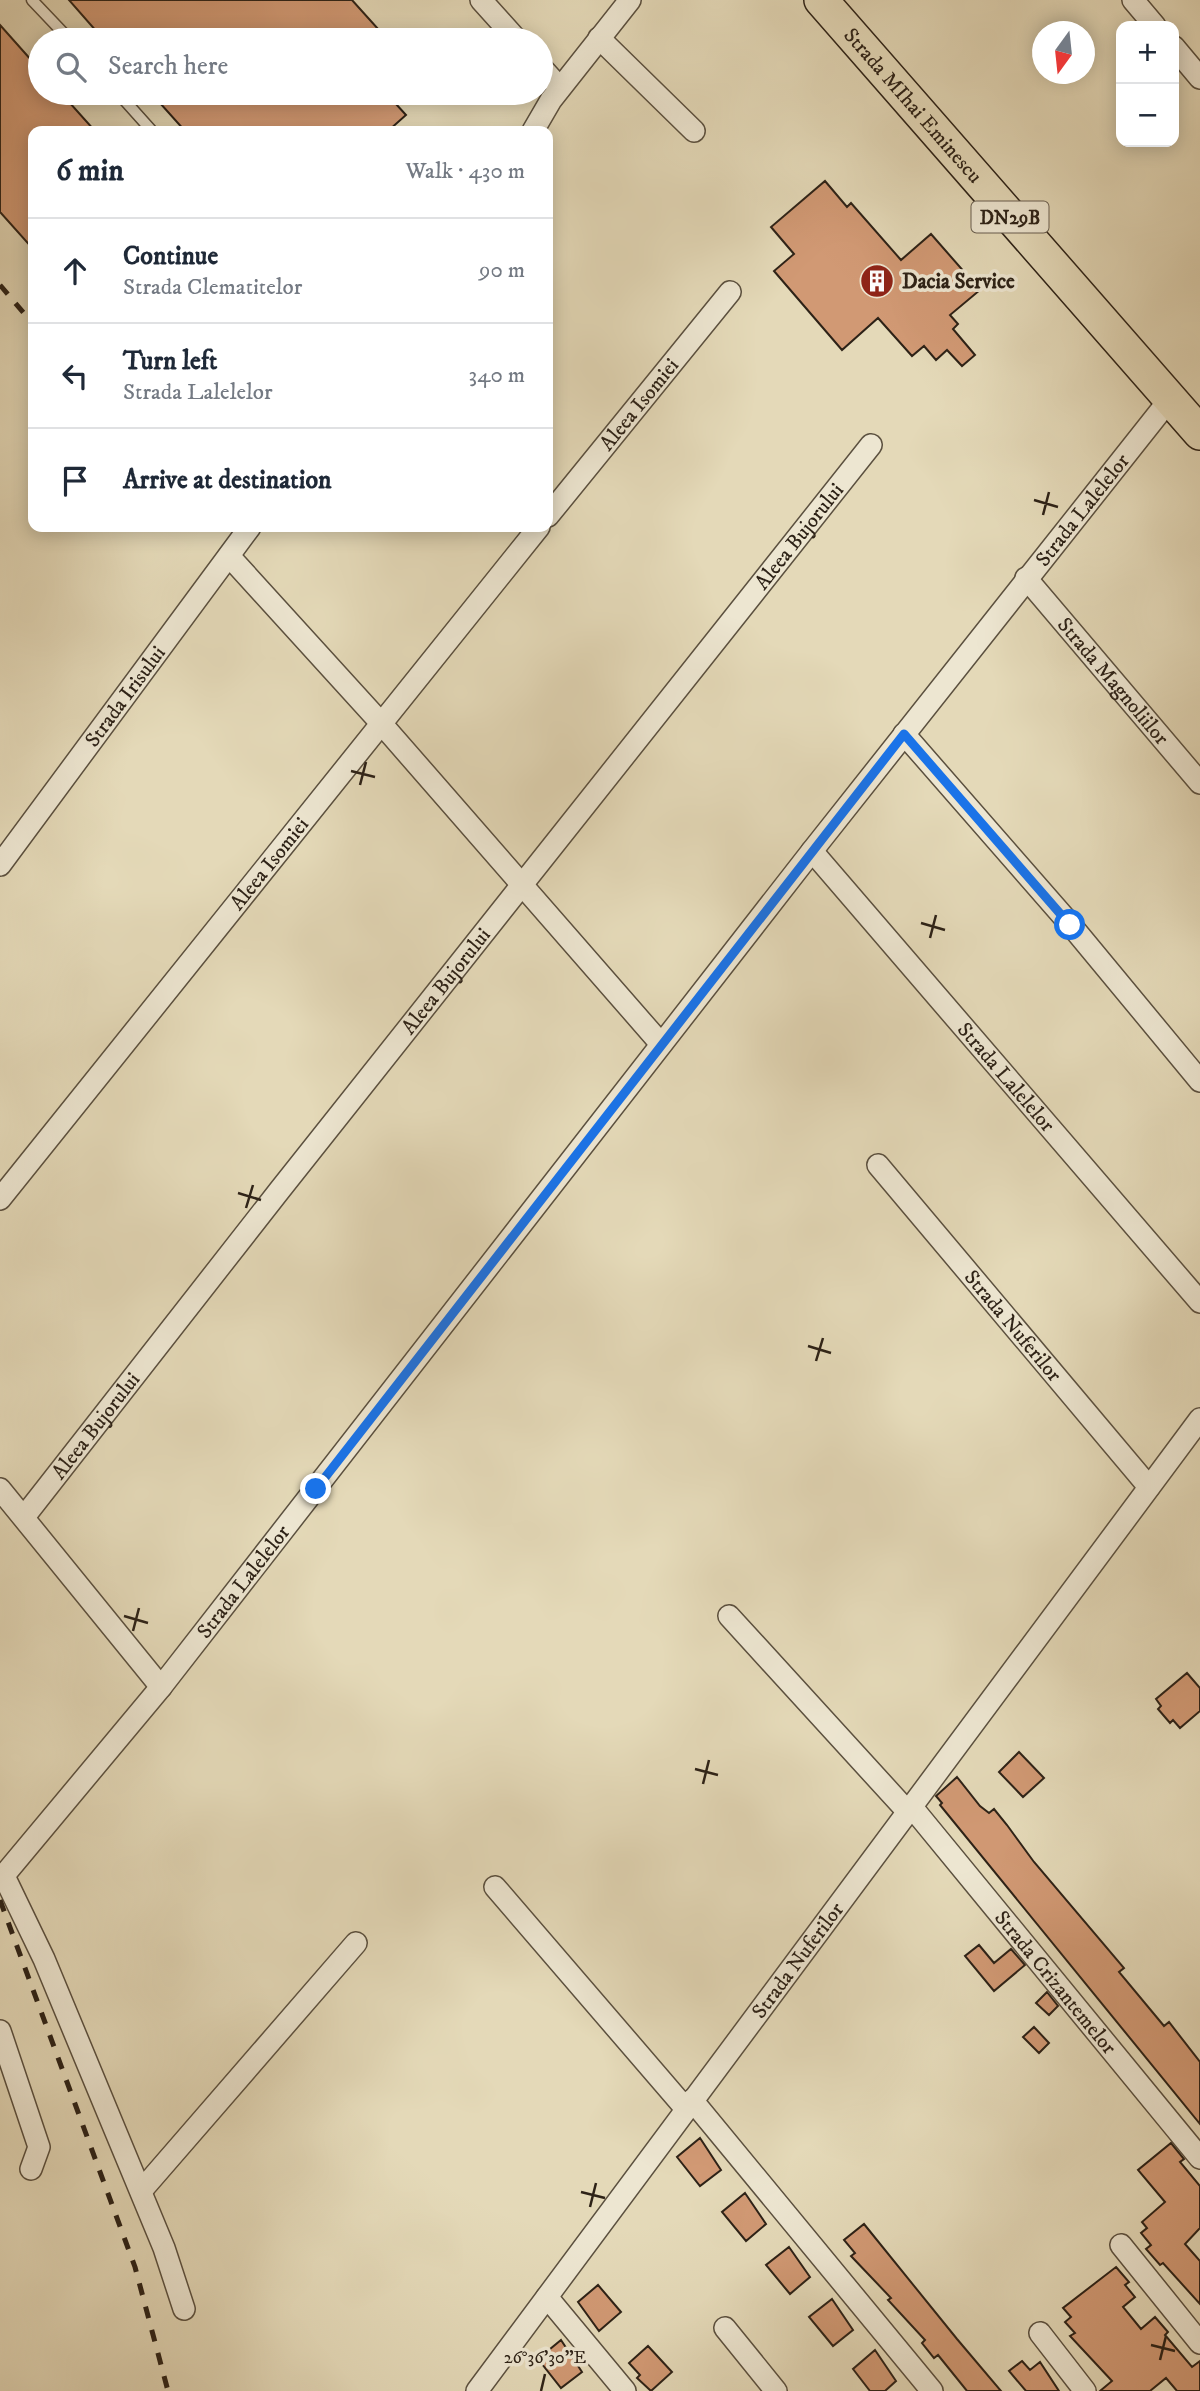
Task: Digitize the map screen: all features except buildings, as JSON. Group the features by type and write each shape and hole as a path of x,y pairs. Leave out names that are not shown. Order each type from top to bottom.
{"main road":[{"name":"Strada MIhai Eminescu","path":"821,0 1200,433"}],"street":[{"path":"481,0 506,28"},
{"path":"553,99 631,0"},
{"path":"1133,0 1151,21"},
{"path":"599,38 694,131"},
{"path":"1179,53 1200,78"},
{"path":"553,80 560,88"},
{"path":"536,126 549,105"},
{"name":"Aleea Isomiei","path":"553,510 730,292"},
{"name":"Strada Lalelelor","path":"184,2309 164,2248 44,1959 2,1878 161,1687 812,851 1170,399"},
{"name":"Aleea Bujorului","path":"24,1517 871,445"},
{"name":"Strada Irisului","path":"0,865 246,532"},
{"name":"Aleea Isomiei","path":"0,1199 535,532"},
{"path":"229,556 380,722 662,1044"},
{"name":"Strada Magnoliilor","path":"1026,578 1200,783"},
{"path":"904,734 1070,925 1200,1082"},
{"name":"Strada Lalelelor","path":"812,851 1200,1302"},
{"name":"Strada Nuferilor","path":"878,1164 1149,1487"},
{"name":"Strada Nuferilor","path":"477,2391 1200,1419"},
{"path":"0,1489 161,1687"},
{"path":"729,1616 909,1808"},
{"name":"Strada Crizantemelor","path":"909,1808 1200,2158"},
{"path":"495,1886 689,2104 932,2391"},
{"path":"141,2191 356,1943"},
{"path":"0,2031 39,2147 31,2169"},
{"path":"1121,2245 1200,2343"},
{"path":"547,2297 625,2391"},
{"path":"724,2328 776,2391"},
{"path":"1040,2333 1085,2391"}],"lane":[{"path":"32,0 59,28"},
{"path":"129,105 148,126"}],"railway":[{"path":"0,285 28,318"},
{"path":"0,1900 135,2267 168,2391"}],"place":[{"name":"Dacia Service","path":"877,281"}],"route":[{"path":"316,1489 904,734 1070,925"}]}
